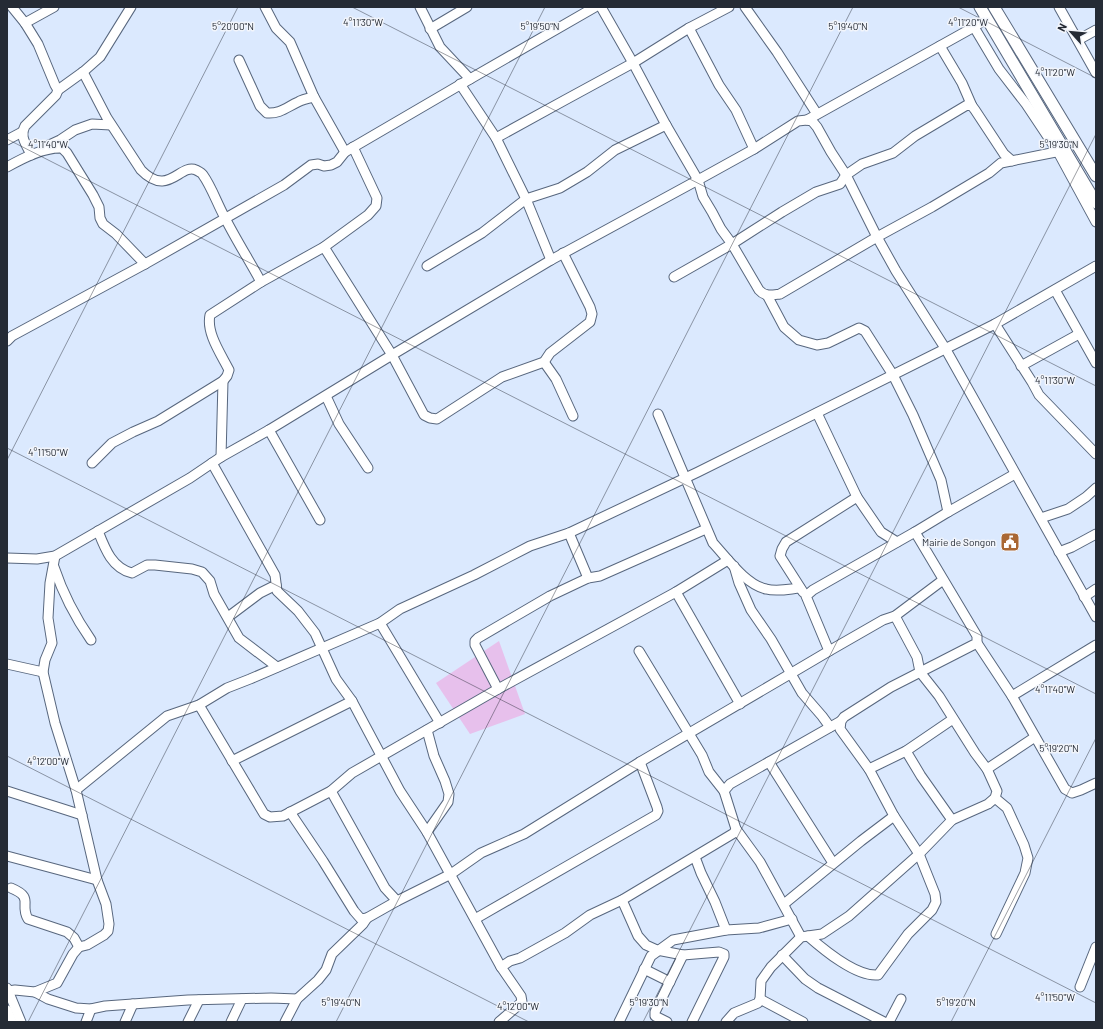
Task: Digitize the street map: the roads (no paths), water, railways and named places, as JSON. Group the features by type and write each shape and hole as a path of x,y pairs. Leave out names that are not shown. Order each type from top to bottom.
{"main road":[{"path":"980,7 1062,151 1096,203"},
{"path":"994,7 1096,176"}],"street":[{"path":"12,7 25,23 38,44 58,90"},
{"path":"25,23 54,7"},
{"path":"7,140 22,132 25,126 56,95 58,90 83,72 100,57 131,7"},
{"path":"92,463 112,443 158,421 224,381 229,370 208,323 210,315 261,282 324,247 368,215 376,206 377,198 349,150 314,97 290,42 276,28 265,7"},
{"path":"420,7 440,47 470,79"},
{"path":"430,28 467,7"},
{"path":"7,341 12,336 145,264 284,185 299,172 311,165 318,164 324,166 337,162 349,150 460,84 595,7"},
{"path":"601,7 698,180 706,202 721,229 732,244 762,294 780,294 877,237 932,207 988,173 1001,163 1062,151"},
{"path":"496,138 633,63 689,28 729,7"},
{"path":"745,7 777,52 817,114"},
{"path":"1059,7 1096,73"},
{"path":"7,558 54,561 98,531 190,478 221,457 326,396 563,253 754,149 798,121 807,120 974,27 987,18"},
{"path":"974,27 999,69 1062,151 1096,222"},
{"path":"689,28 719,84 736,110 754,149"},
{"path":"1078,40 1096,30"},
{"path":"940,46 962,83 972,106 1004,154 1012,161"},
{"path":"239,60 260,106 267,113 274,114 285,110 299,101 314,97"},
{"path":"83,72 111,125 141,170 152,180 159,182 173,178 190,169 194,169 202,174 224,218 261,282"},
{"path":"460,84 496,138 526,199 551,260"},
{"path":"674,277 732,244 816,192 840,184 846,175 862,164 893,153 915,136 962,107 972,106"},
{"path":"807,120 812,122 817,127 846,175 896,271 945,348 1096,617"},
{"path":"7,166 35,153 51,143 60,140 75,130 92,124 111,125"},
{"path":"427,266 482,232 526,199 560,188 587,172 615,150 666,125"},
{"path":"22,132 22,136 35,153"},
{"path":"35,153 57,147 62,148 67,153 93,195 99,208 100,218 103,224 116,234 145,264"},
{"path":"324,247 392,355 424,415 436,419 502,377 544,362 550,353 590,322 592,314 563,253"},
{"path":"76,790 167,716 199,706 227,688 250,680 277,666 380,623 400,609 474,575 530,546 569,534 685,478 994,324 1096,266"},
{"path":"1055,290 1096,363"},
{"path":"766,295 784,327 798,340 817,345 828,343 859,328 865,331 893,375 913,415 941,480 948,512"},
{"path":"994,324 1039,395 1096,454"},
{"path":"1022,366 1079,334"},
{"path":"544,362 556,379 573,416"},
{"path":"221,457 224,381"},
{"path":"326,396 339,424 368,468"},
{"path":"817,413 858,497 881,532 897,542"},
{"path":"658,414 713,543 753,584 766,589 779,590 800,588"},
{"path":"269,430 320,520"},
{"path":"212,463 275,575 277,590 298,610 314,633 336,679 352,702 400,792 427,832 501,967 521,996 522,1002 499,1022"},
{"path":"806,596 813,590 1015,474"},
{"path":"1041,518 1068,509 1096,488"},
{"path":"829,651 806,596 780,556 786,542 858,497"},
{"path":"498,688 475,645 475,641 478,638 550,596 588,578 600,576 706,529"},
{"path":"98,531 106,550 116,565 123,571 132,573 147,565 155,564 192,569 202,572 210,581 214,594 239,638 277,666"},
{"path":"915,532 977,636 977,643 1012,696 1065,789 1072,793 1096,783"},
{"path":"569,534 588,578"},
{"path":"1061,555 1072,547 1096,534"},
{"path":"1061,555 1096,540"},
{"path":"54,561 60,585 76,617 91,640"},
{"path":"35,992 57,983 78,947 86,945 104,935 108,931 109,924 106,904 97,880 76,790 55,723 43,672 45,660 52,643 48,618 50,583 54,561"},
{"path":"199,706 264,814 270,817 283,816 331,791 352,773 498,688 731,563"},
{"path":"731,563 751,610 771,639 802,693 830,727"},
{"path":"285,1022 298,999 326,970 332,954 363,924 367,918 451,874 481,853 524,834 689,733 883,620 895,616 943,580"},
{"path":"228,617 260,593 276,585"},
{"path":"1084,596 1096,589"},
{"path":"676,592 740,704"},
{"path":"726,1022 734,1013 758,1003 760,999 760,981 782,955 804,936 822,934 849,916 919,854 952,820 988,804 995,798 997,791 987,769 975,753 939,696 920,672 917,658 895,616"},
{"path":"380,623 440,723"},
{"path":"724,791 730,784 840,721 891,687 977,643"},
{"path":"1012,696 1096,645"},
{"path":"639,651 702,755 709,772 724,791 736,829 760,862 792,919 804,936 826,952 855,969 871,976 878,975 908,934 932,910 936,902 935,894 919,854 894,816 868,769 840,729 840,721"},
{"path":"7,664 43,672"},
{"path":"232,761 352,702"},
{"path":"868,769 906,751 953,718"},
{"path":"427,730 434,756 449,794 448,802 427,832"},
{"path":"987,769 1035,737"},
{"path":"906,751 921,776 952,820"},
{"path":"475,919 656,815 658,811 657,807 640,762"},
{"path":"769,762 832,863"},
{"path":"7,791 82,815"},
{"path":"331,791 385,888 397,901"},
{"path":"995,798 1007,808 1024,845 1028,858 1025,873 996,934"},
{"path":"290,812 323,860 354,911 361,918 367,918"},
{"path":"784,904 832,863 894,816"},
{"path":"501,967 565,933 590,915 622,900 734,833 736,829"},
{"path":"7,856 97,880"},
{"path":"695,857 726,930"},
{"path":"11,888 20,892 24,896 26,901 24,913 28,919 67,932 74,938 78,947"},
{"path":"622,900 638,936 646,945 657,950 683,955 719,952 724,954 724,957 692,1022"},
{"path":"619,1022 651,956 657,950 673,940 726,930 759,928 792,919"},
{"path":"1080,987 1096,946"},
{"path":"667,1022 655,1016 655,1012 683,955"},
{"path":"782,955 805,979 818,988 884,1022"},
{"path":"644,970 670,982"},
{"path":"21,1022 8,989 35,992 48,999 76,1008 91,1010 106,1006 199,1000 271,998 298,999"},
{"path":"230,1022 242,999"},
{"path":"760,999 803,1022"},
{"path":"889,1022 901,999"},
{"path":"188,1022 199,1000"},
{"path":"125,1022 133,1004"},
{"path":"7,1010 12,1022"},
{"path":"86,1022 91,1010"}],"place":[{"name":"Mairie de Songon","path":"1010,542"}]}
